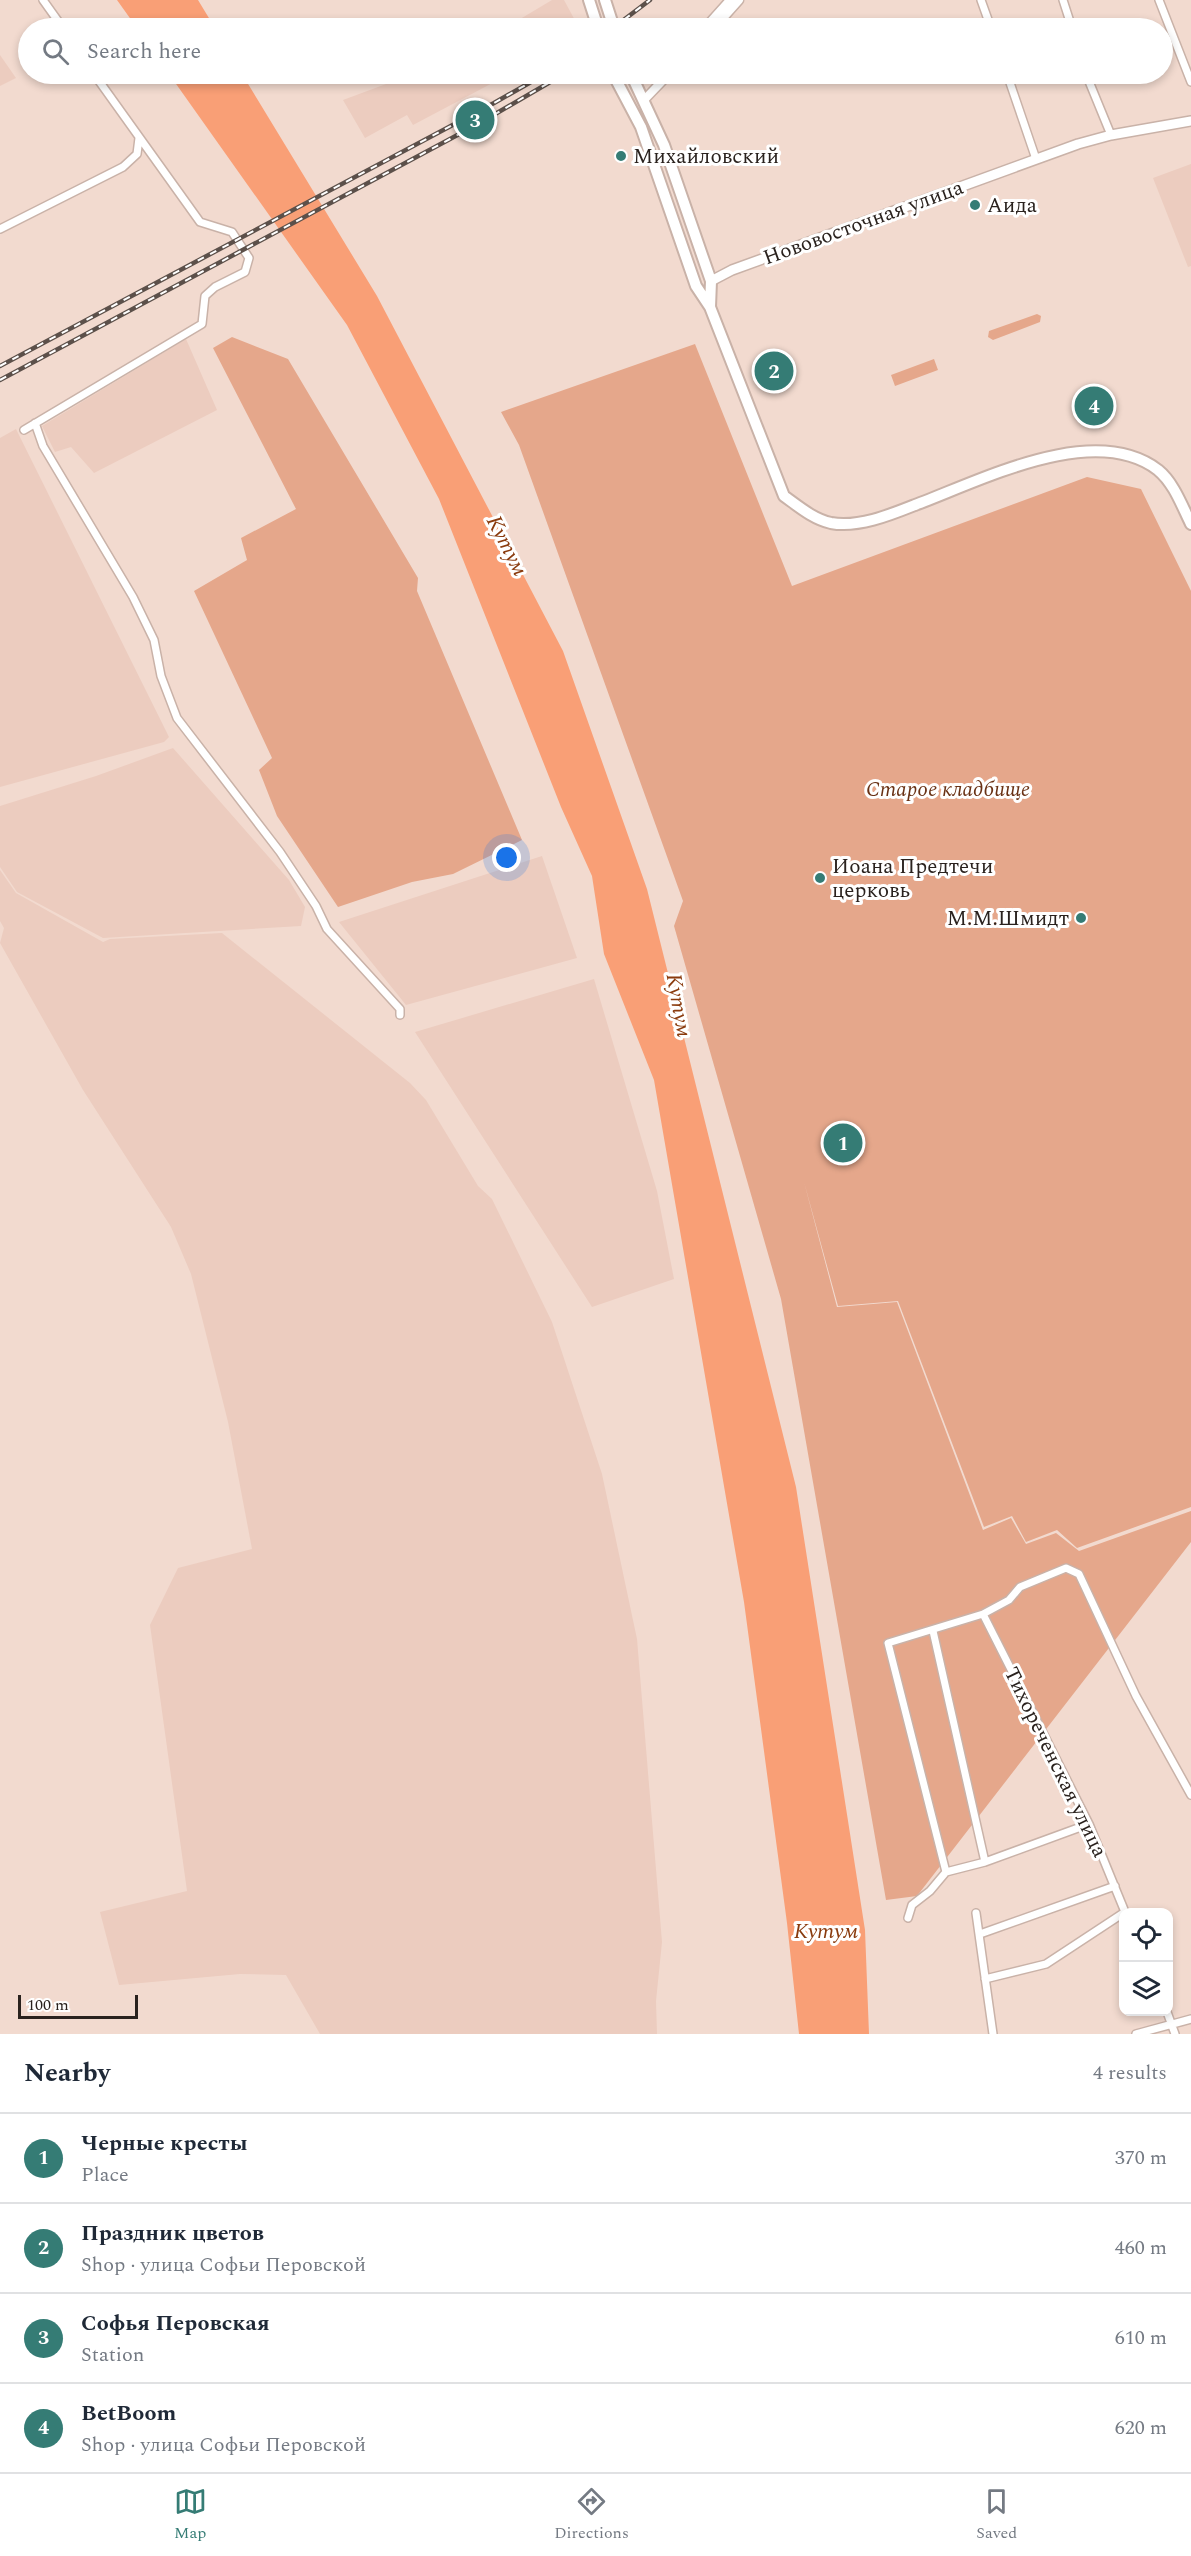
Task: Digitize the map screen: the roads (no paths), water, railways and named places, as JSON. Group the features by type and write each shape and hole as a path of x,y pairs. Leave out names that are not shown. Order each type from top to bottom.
{"main road":[{"path":"589,0 595,18"},
{"path":"605,0 611,18"},
{"path":"618,84 641,127 696,286 710,307 784,496 806,512 831,523 860,522 897,512 1050,456 1100,450 1136,458 1159,471 1174,489 1191,524"},
{"path":"637,84 664,145 711,281 710,307"},
{"path":"641,127 645,99"},
{"name":"Нововосточная улица","path":"711,281 732,270 1036,159 1111,135 1191,121"},
{"path":"696,286 711,281"}],"street":[{"path":"44,0 56,18"},
{"path":"714,18 730,0"},
{"path":"723,18 739,0"},
{"path":"981,0 987,18"},
{"path":"1063,0 1069,18"},
{"path":"1159,0 1166,18"},
{"path":"1173,36 1191,82"},
{"path":"24,429 202,324 205,296 215,287 245,272 249,258 232,232 200,222 101,84"},
{"path":"645,99 659,84"},
{"path":"1010,84 1036,159"},
{"path":"1090,84 1111,135"},
{"path":"0,229 123,167 137,154 139,138"},
{"path":"35,423 43,446 133,597 154,640 162,676 177,718 280,852 316,906 327,929 399,1009 400,1015"},
{"path":"946,1872 888,1642 933,1631 983,1614 1009,1600 1020,1587 1066,1568 1079,1574 1136,1696 1191,1795"},
{"name":"Тихореченская улица","path":"983,1614 1089,1824 1123,1908"},
{"path":"933,1631 985,1862"},
{"path":"908,1918 912,1905 930,1891 946,1872 985,1862 1089,1824"},
{"path":"980,1934 1115,1886"},
{"path":"976,1913 993,2034"},
{"path":"985,1979 1046,1964 1119,1916"},
{"path":"1169,2016 1175,2034"},
{"path":"1136,2034 1191,2019"}],"water":[{"path":"117,0 198,0 209,18 130,18"},
{"name":"Кутум","path":"176,84 248,84 377,296 563,651 647,889 796,1487 865,1930 869,2034 799,2034 787,1923 744,1602 654,1080 604,954 592,876 561,807 439,499 347,325"}],"railway":[{"path":"626,18 650,0"},
{"path":"0,366 527,84"},
{"path":"0,380 478,124 547,84"}],"place":[{"name":"Софья Перовская","path":"475,120"},
{"name":"Михайловский","path":"621,156"},
{"name":"Аида","path":"975,205"},
{"name":"Праздник цветов","path":"774,371"},
{"name":"BetBoom","path":"1094,406"},
{"name":"Иоана Предтечи церковь","path":"820,878"},
{"name":"М.М.Шмидт","path":"1081,918"},
{"name":"Черные кресты","path":"843,1143"}],"park label":[{"name":"Старое кладбище","path":"948,789"}]}
